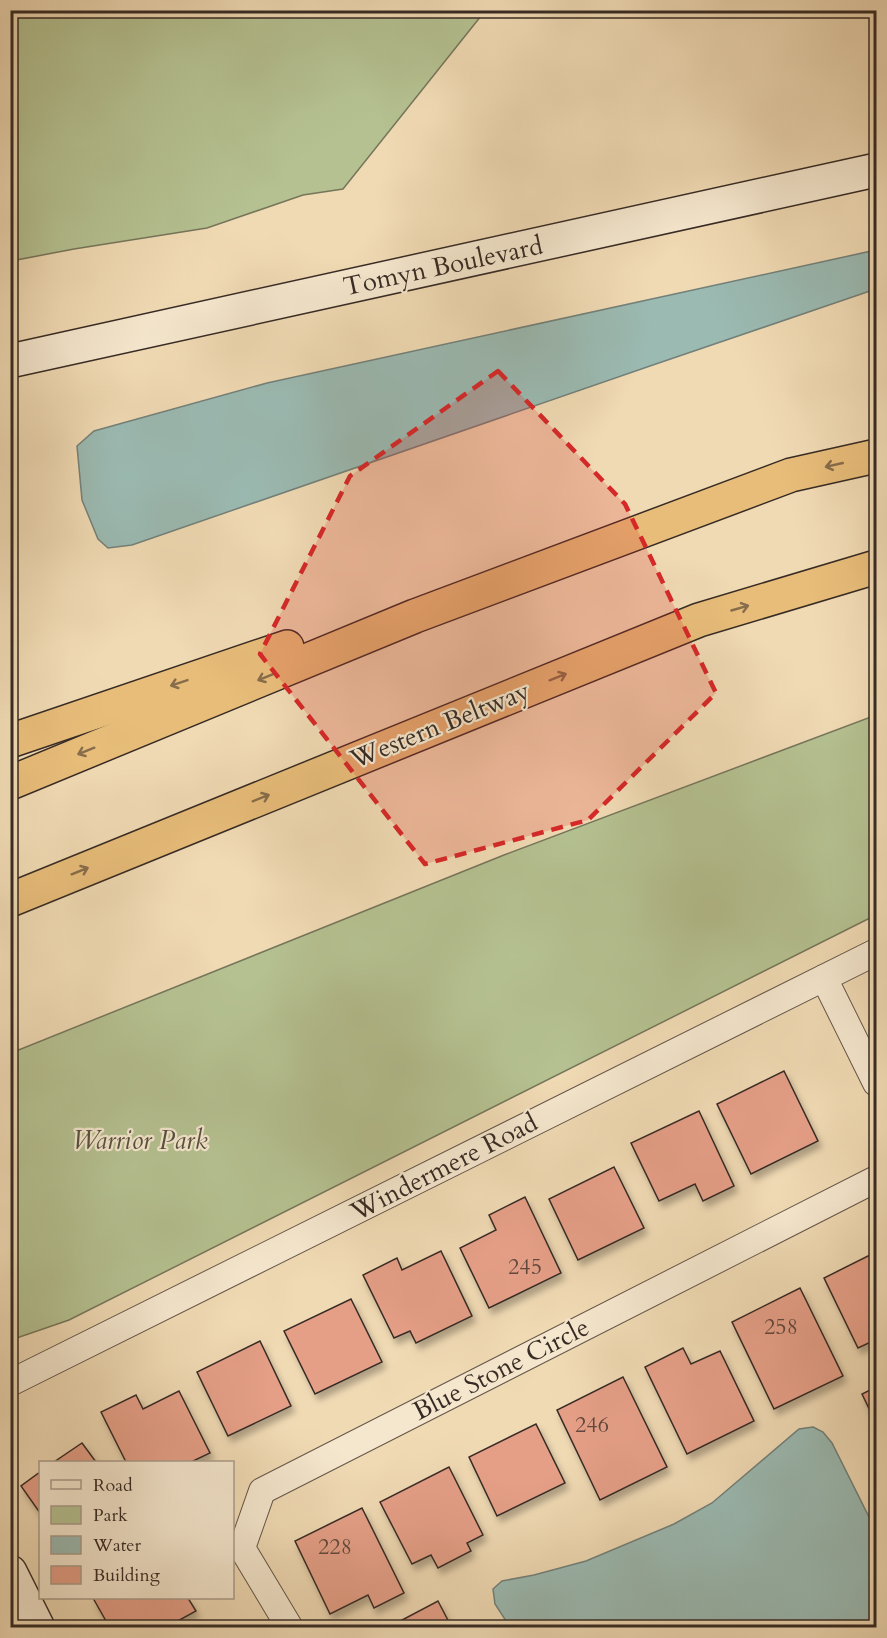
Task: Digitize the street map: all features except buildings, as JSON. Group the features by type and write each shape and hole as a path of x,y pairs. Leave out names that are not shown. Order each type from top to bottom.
{"highway":[{"path":"10,741 791,475 876,456"},
{"path":"10,783 414,616 791,475"},
{"name":"Western Beltway","path":"18,897 699,620 876,567"}],"street":[{"name":"Tomyn Boulevard","path":"10,361 876,170"},
{"name":"Windermere Road","path":"10,1383 876,952"},
{"path":"824,978 876,1083"},
{"name":"Blue Stone Circle","path":"290,1628 242,1548 261,1491 876,1179"},
{"path":"10,1572 38,1628"}],"highlighted area":[{"path":"498,371 625,504 716,693 588,820 425,864 260,654 350,476"}],"green space":[{"path":"11,10 485,11 343,189 303,195 207,228 11,261"},
{"name":"Warrior Park","path":"876,715 876,915 69,1320 11,1340 11,1053 504,855"}],"water":[{"path":"876,250 876,289 132,545 108,548 98,539 82,500 77,446 94,431 267,383"},
{"path":"813,1427 823,1432 832,1443 876,1531 876,1627 510,1627 495,1604 493,1589 502,1581 586,1561 674,1524 712,1503 799,1429"}]}
